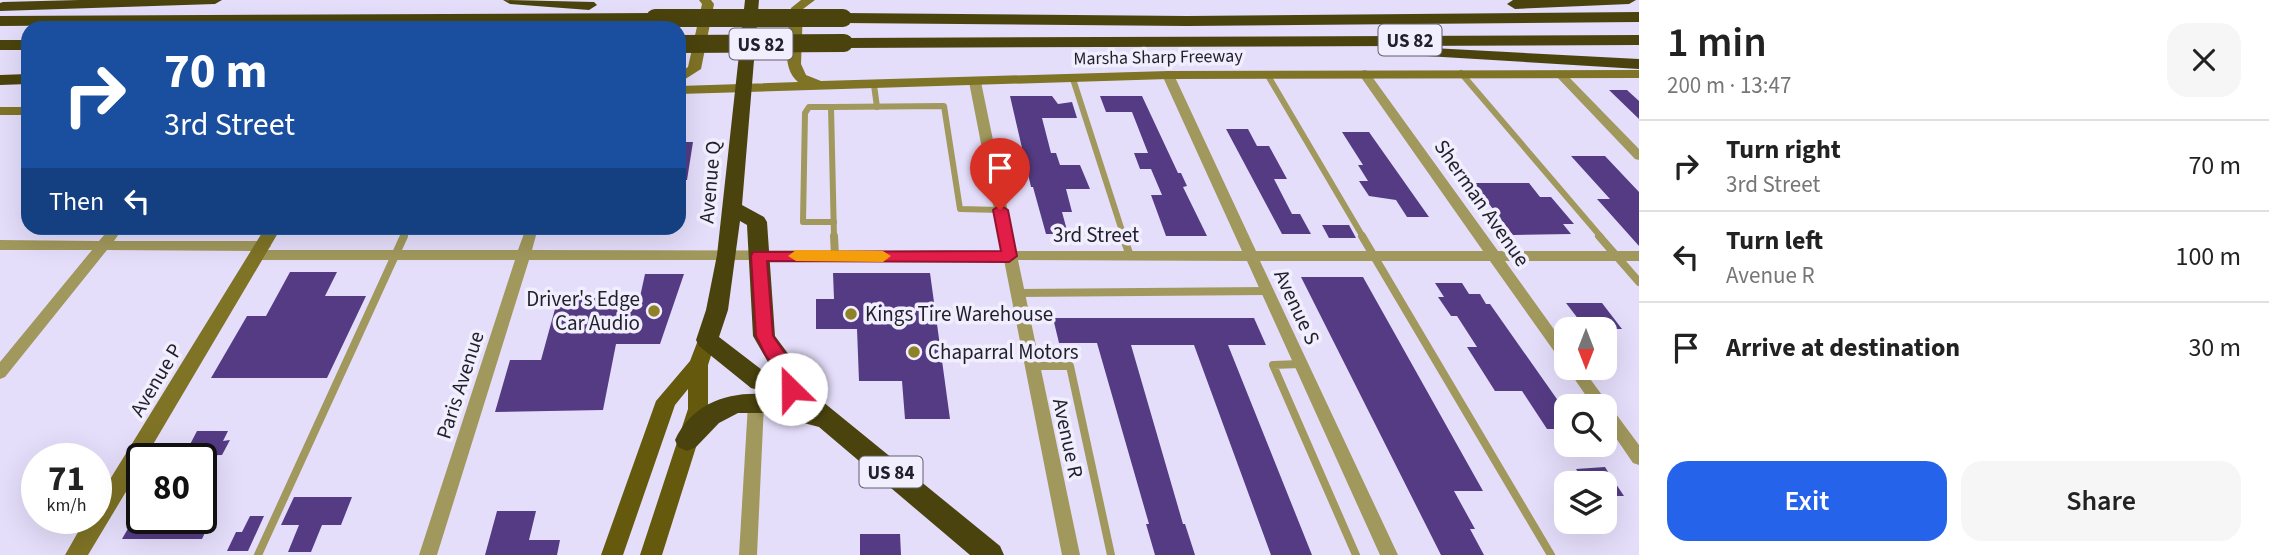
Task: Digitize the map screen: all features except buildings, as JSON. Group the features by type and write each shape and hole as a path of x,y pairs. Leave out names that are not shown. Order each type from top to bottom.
{"highway":[{"path":"0,7 215,0"},
{"path":"510,0 656,12"},
{"name":"Avenue Q","path":"707,340 717,310 727,255 752,0"},
{"path":"1187,21 1219,15 1629,0"},
{"name":"Marsha Sharp Freeway","path":"0,21 656,12 1187,21 1639,17"},
{"path":"1182,40 1639,64"},
{"name":"Marsha Sharp Freeway","path":"686,44 1639,40"},
{"path":"686,51 818,44"},
{"path":"0,45 21,45"},
{"path":"0,80 21,79"},
{"path":"0,92 21,92"},
{"name":"US 84","path":"732,208 757,222 764,336 784,365 791,389"},
{"name":"US 84","path":"707,340 759,381 791,389 990,555"},
{"path":"687,440 715,412 740,402 795,410 828,419"}],"main road":[{"path":"686,74 694,69 708,4 705,0"},
{"path":"809,0 797,8 794,64 800,78 821,86"},
{"name":"Marsha Sharp Freeway","path":"686,90 1168,75 1639,74"},
{"path":"0,111 21,111"},
{"name":"Avenue P","path":"76,555 270,235"},
{"name":"Avenue Q","path":"651,555 698,409 698,365 707,340"},
{"name":"Avenue Q","path":"612,555 666,401 698,365"}],"street":[{"name":"Sherman Avenue","path":"1364,73 1554,340"},
{"path":"1560,74 1639,156"},
{"name":"Avenue S","path":"1168,75 1389,555"},
{"name":"Avenue R","path":"975,82 1071,555"},
{"path":"0,373 111,235"},
{"name":"Paris Avenue","path":"428,555 529,235"},
{"name":"3rd Street","path":"0,245 102,245 394,255 523,256 1639,256"},
{"path":"748,555 756,404"},
{"path":"1617,427 1639,458"}],"lane":[{"path":"1267,74 1551,555"},
{"path":"1461,74 1639,282"},
{"path":"1073,79 1130,256"},
{"path":"874,85 877,107"},
{"path":"834,222 803,222 804,113 809,107 944,106 960,209 1000,210"},
{"path":"831,107 835,256"},
{"path":"258,555 404,235"},
{"path":"1017,293 1267,291"},
{"path":"1300,364 1273,365 1356,555"},
{"path":"1032,366 1070,366 1111,555"}],"slow traffic":[{"path":"796,256 883,256"}],"place":[{"name":"Driver's Edge Car Audio","path":"654,311"},
{"name":"Kings Tire Warehouse","path":"851,314"},
{"name":"Chaparral Motors","path":"914,352"}],"route":[{"path":"791,389 784,365 764,336 758,256 1009,256 1000,210"}]}
